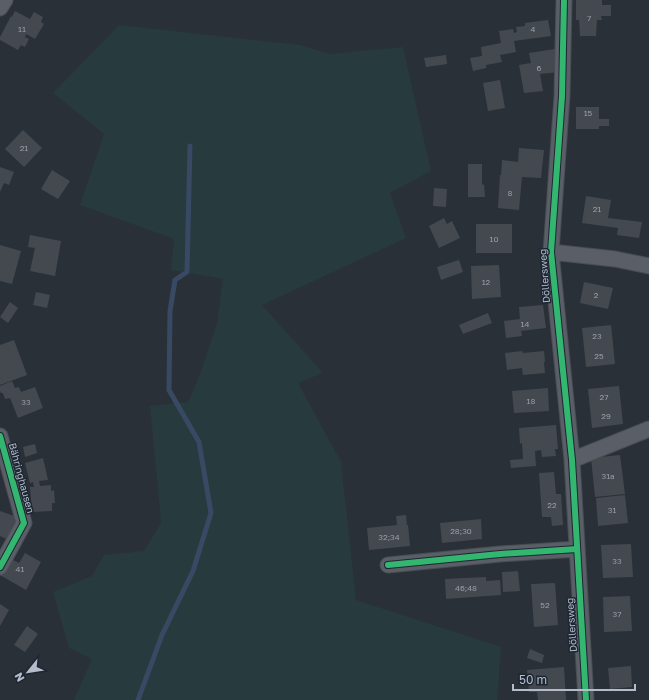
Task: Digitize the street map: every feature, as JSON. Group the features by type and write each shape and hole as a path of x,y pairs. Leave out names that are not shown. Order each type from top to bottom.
{"street":[{"path":"0,8 5,0"},
{"name":"Döllersweg","path":"564,0 562,96 551,252 572,460 586,700"},
{"path":"551,252 615,259 649,266"},
{"path":"572,460 649,429"},
{"name":"Bähringhausen","path":"0,436 24,523 0,567"},
{"path":"388,565 500,554 576,549"}],"green space":[{"path":"119,25 300,45 329,54 403,47 431,171 390,193 406,238 262,305 323,373 298,383 341,462 356,600 501,647 497,700 74,700 92,659 69,648 53,592 92,576 104,555 144,551 161,523 150,406 188,402 199,377 217,324 223,279 171,270 174,239 80,205 104,134 53,93"}],"building":[{"path":"576,0 602,0 602,5 611,5 611,16 601,16 602,20 597,20 596,36 580,36 579,20 576,20"},
{"path":"15,11 30,19 34,12 43,17 41,22 44,24 35,39 26,34 25,37 29,39 25,47 21,45 18,50 0,40 0,37"},
{"path":"548,20 551,36 514,41 516,52 500,55 502,62 486,65 486,68 473,71 470,58 482,56 481,47 501,43 499,31 513,29 514,33 517,32 516,27 525,26 525,23"},
{"path":"555,49 559,72 540,74 543,91 524,93 519,65 531,63 529,53"},
{"path":"446,55 447,64 426,67 424,58"},
{"path":"500,80 505,108 488,111 483,83"},
{"path":"576,107 599,107 599,119 609,119 609,126 599,126 599,129 576,129"},
{"path":"23,130 42,148 24,167 5,149"},
{"path":"519,148 544,150 541,178 522,177 519,210 498,208 502,160 518,162"},
{"path":"468,164 482,164 482,185 484,184 485,197 468,197"},
{"path":"0,167 14,172 9,185 4,183 0,192"},
{"path":"52,170 70,181 58,199 41,189"},
{"path":"434,188 447,189 446,207 433,206"},
{"path":"586,196 611,200 608,218 642,222 639,238 617,235 618,228 582,223"},
{"path":"444,218 447,224 452,221 460,238 439,248 429,226"},
{"path":"476,224 512,224 512,253 476,253"},
{"path":"30,235 61,241 55,276 30,271 35,248 28,247"},
{"path":"0,245 21,251 12,284 0,281"},
{"path":"459,260 463,272 441,280 437,267"},
{"path":"499,265 501,297 472,299 471,266"},
{"path":"584,282 613,288 608,309 580,303"},
{"path":"36,292 50,295 47,308 33,305"},
{"path":"10,302 18,308 8,323 0,317"},
{"path":"543,305 546,328 521,331 522,336 506,338 504,321 520,319 519,307"},
{"path":"488,313 492,323 463,334 459,325"},
{"path":"611,325 615,364 586,367 582,328"},
{"path":"14,340 27,375 0,385 0,345"},
{"path":"522,351 523,353 544,351 545,373 523,375 522,368 507,370 505,353"},
{"path":"12,381 15,388 19,387 21,392 35,387 43,408 18,418 10,398 5,399 3,393 0,391 0,386"},
{"path":"619,386 623,424 592,428 588,389"},
{"path":"548,388 549,411 514,413 512,391"},
{"path":"556,425 558,449 555,449 556,456 542,457 541,450 535,451 536,466 511,468 510,460 523,459 519,428"},
{"path":"35,444 37,453 25,457 23,447"},
{"path":"620,455 625,494 595,497 591,458"},
{"path":"43,458 48,480 39,481 40,486 51,485 51,491 54,490 55,503 52,503 52,511 32,512 30,487 34,487 33,482 30,483 25,463"},
{"path":"554,472 556,494 561,494 563,525 552,526 551,517 542,517 539,473"},
{"path":"625,495 628,523 598,526 596,498"},
{"path":"0,511 20,518 11,541 0,536"},
{"path":"406,515 410,546 369,550 367,528 397,525 396,516"},
{"path":"481,519 482,539 442,543 440,523"},
{"path":"631,544 633,577 603,578 601,545"},
{"path":"25,553 41,562 26,590 0,575 9,558 19,563"},
{"path":"518,571 520,591 503,592 502,572"},
{"path":"486,577 486,581 500,580 501,595 446,599 445,579"},
{"path":"555,583 558,625 534,627 531,584"},
{"path":"630,596 632,631 604,632 603,597"},
{"path":"0,604 9,610 0,626"},
{"path":"27,626 38,634 25,652 14,645"},
{"path":"530,649 544,655 542,663 527,658"},
{"path":"631,666 632,687 610,689 608,668"},
{"path":"564,667 566,700 538,700 537,692 529,692 527,670"}],"waterway":[{"path":"138,700 162,635 193,571 211,513 199,442 169,390 170,311 175,280 187,272 190,146"}],"cycle path":[{"path":"564,0 562,96 551,252 572,460 586,700"},
{"path":"0,436 24,523 0,567"},
{"path":"388,565 500,554 577,549"}]}
